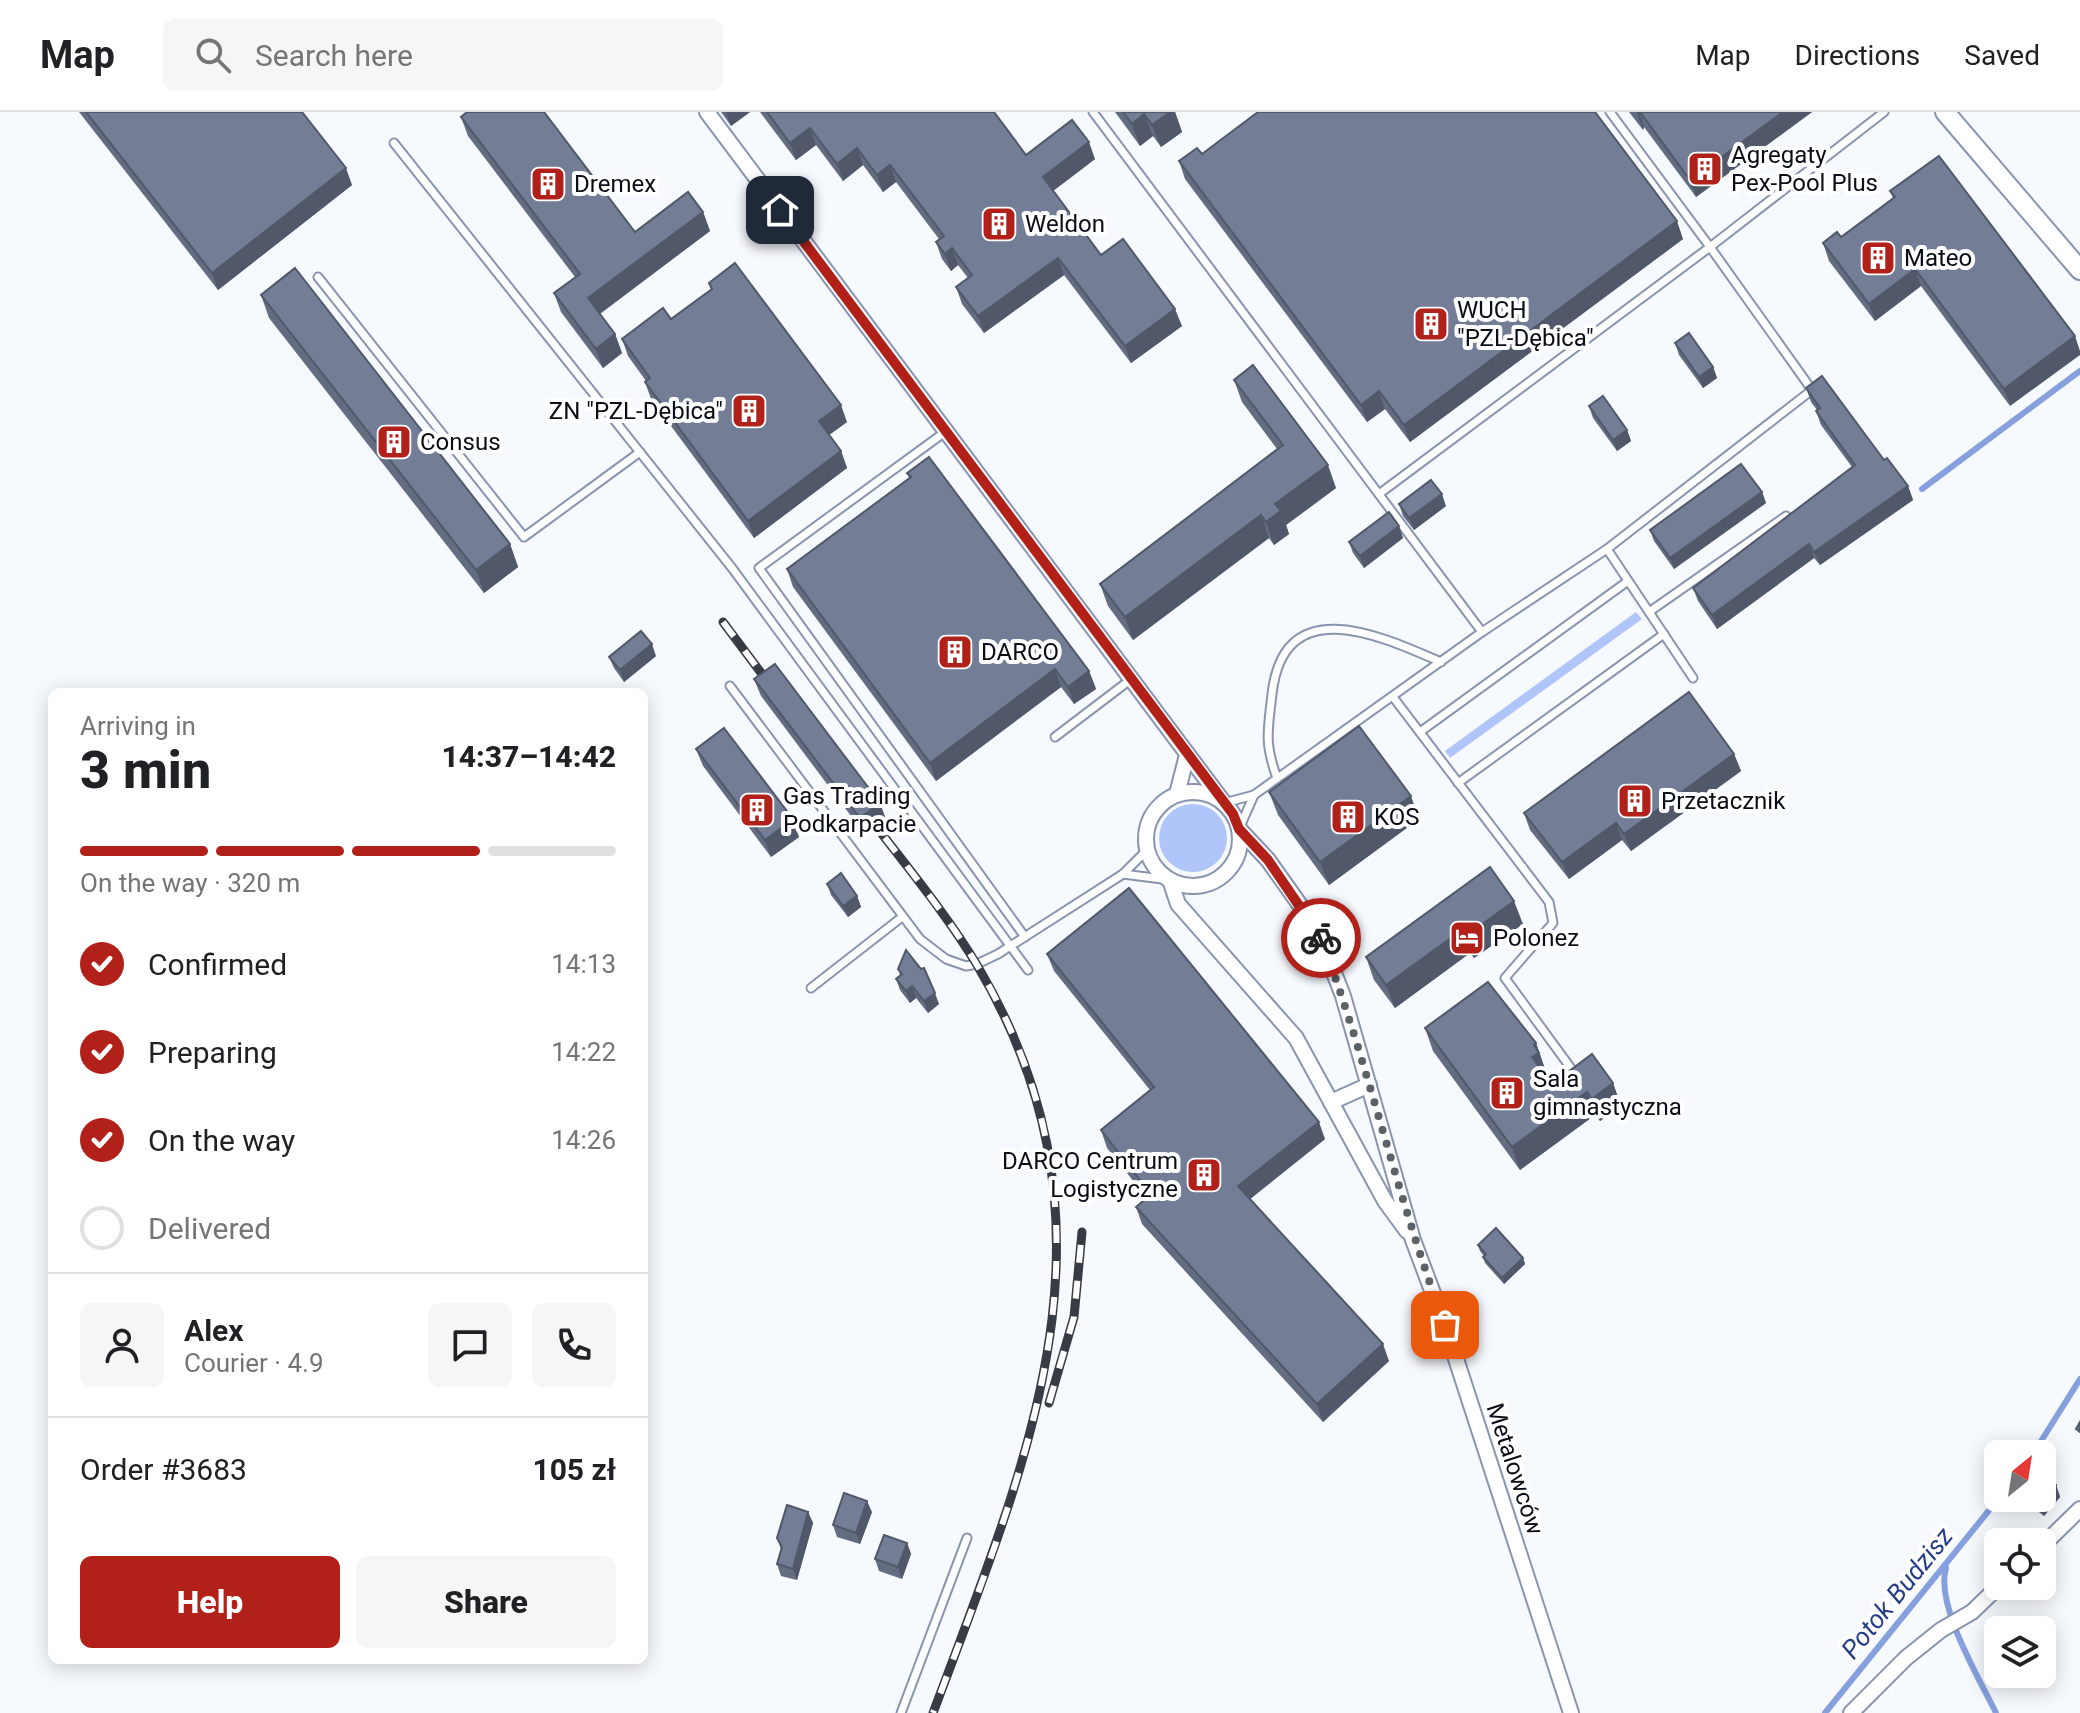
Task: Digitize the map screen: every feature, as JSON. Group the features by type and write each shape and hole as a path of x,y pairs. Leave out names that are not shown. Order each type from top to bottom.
{"street":[{"name":"Metalowców","path":"707,112 1224,803 1239,829 1268,860 1317,929 1343,996 1413,1240 1445,1325 1571,1713"},
{"path":"1945,112 2080,270"},
{"path":"1177,794 1187,755"},
{"path":"1147,850 1146,833 1152,816 1163,802 1177,794 1195,792 1224,803"},
{"path":"1170,880 1191,886 1202,885 1225,874 1235,860 1239,829"},
{"name":"Metalowców","path":"1147,850 1161,874 1170,880 1178,904 1296,1038 1385,1201 1413,1240"},
{"path":"1331,1102 1369,1085"},
{"path":"2056,1532 2080,1509"},
{"path":"1851,1713 1875,1685 1941,1630 1972,1612 1984,1600"}],"lane":[{"path":"1093,112 1482,632"},
{"path":"1224,803 1254,795 1482,632 1607,549 1812,390 1610,112"},
{"path":"1379,494 1710,247 1884,112"},
{"path":"394,143 732,568 1013,945 1028,970"},
{"path":"318,277 524,537 640,452"},
{"path":"945,432 759,568 1025,937"},
{"path":"1649,612 1786,516"},
{"path":"1607,549 1693,678"},
{"path":"1420,732 1628,581"},
{"path":"1277,778 1266,748 1274,680 1280,659 1294,641 1314,630 1343,629 1408,648 1441,662"},
{"path":"1458,783 1664,634"},
{"path":"1055,737 1130,680"},
{"path":"730,686 902,917 928,947 946,959 966,966 977,964 1013,945 1123,874 1147,850"},
{"path":"1393,697 1549,902 1553,923 1505,978 1573,1071"},
{"path":"1239,829 1254,795"},
{"path":"1123,874 1170,880"},
{"path":"811,988 902,917"},
{"path":"901,1713 967,1538"}],"shaded area":[{"path":"1636,612 1642,619 1450,758 1445,751"},
{"path":"1193,804 1217,814 1227,838 1217,862 1193,872 1169,862 1159,838 1169,814"}],"building":[{"path":"86,112 302,112 346,168 212,273"},
{"name":"Dremex","path":"467,112 544,112 635,232 688,192 703,212 588,298 615,334 596,349 554,293 580,274 461,117"},
{"name":"Weldon","path":"767,112 994,112 1026,155 1072,120 1089,142 1043,177 1101,255 1123,239 1175,309 1125,346 1058,258 978,316 956,287 972,275 952,248 945,254 936,242 944,236 890,165 877,175 857,148 837,164 810,128 790,143"},
{"path":"1123,112 1170,112 1152,125 1144,114 1132,124"},
{"name":"WUCH \"PZL-Dębica\"","path":"1258,112 1595,112 1677,221 1404,425 1379,391 1361,405 1179,161 1197,148 1202,154"},
{"name":"Agregaty Pex-Pool Plus","path":"1640,112 1783,112 1690,180"},
{"path":"1939,156 2075,336 2004,389 1915,269 1869,304 1823,243 1837,232 1841,237 1895,197 1890,191"},
{"name":"ZN \"PZL-Dębica\"","path":"735,263 841,405 819,421 841,451 748,521 645,382 650,378 622,339 663,308 671,319 712,289 709,283"},
{"name":"Consus","path":"295,268 510,544 476,570 261,295"},
{"path":"1689,333 1713,367 1699,377 1675,343"},
{"path":"1253,365 1328,465 1275,504 1281,511 1266,522 1261,515 1125,617 1100,584 1283,445 1234,380"},
{"path":"1822,376 1884,460 1887,458 1908,486 1814,552 1809,544 1712,615 1693,588 1855,465 1816,411 1820,408 1806,388"},
{"path":"1603,396 1627,430 1613,440 1589,406"},
{"name":"DARCO","path":"929,457 1089,671 1068,687 1055,669 930,763 787,569 911,477 907,473"},
{"path":"1741,464 1762,492 1670,558 1650,530"},
{"path":"1431,480 1442,494 1409,518 1399,504"},
{"path":"1389,512 1399,526 1360,556 1349,542"},
{"path":"641,631 652,644 620,670 609,657"},
{"name":"Gas Trading Podkarpacie","path":"775,664 880,803 860,818 754,679"},
{"name":"Przetacznik","path":"1689,692 1734,754 1624,834 1616,823 1562,862 1524,813"},
{"name":"KOS","path":"1359,726 1411,796 1320,862 1269,792"},
{"name":"Gas Trading Podkarpacie","path":"724,728 793,819 765,840 696,749"},
{"path":"1490,867 1514,901 1466,936 1462,930 1386,985 1366,957"},
{"path":"841,873 857,896 843,906 827,884"},
{"name":"DARCO Centrum Logistyczne","path":"1129,888 1319,1122 1238,1186 1383,1344 1317,1404 1136,1207 1151,1194 1101,1130 1154,1087 1047,954"},
{"path":"906,950 921,969 924,968 935,993 924,1001 912,986 906,991 896,979 902,974 898,969"},
{"name":"Sala gimnastyczna","path":"1488,982 1536,1043 1534,1045 1539,1053 1532,1057 1552,1084 1592,1054 1613,1083 1592,1099 1587,1092 1512,1147 1425,1028"},
{"path":"1496,1228 1523,1258 1502,1278 1483,1257 1486,1254 1478,1245"},
{"path":"844,1493 867,1501 856,1533 833,1525"},
{"path":"787,1505 808,1512 793,1569 777,1564 782,1547 777,1538"},
{"path":"884,1535 907,1543 898,1567 875,1559"}],"waterway":[{"path":"1922,489 2080,371"},
{"name":"Potok Budzisz","path":"2042,1440 2080,1379"},
{"name":"Potok Budzisz","path":"1825,1713 1988,1512"},
{"path":"1946,1568 1944,1583 1953,1621 1996,1713"}],"railway":[{"path":"723,622 774,690"},
{"path":"863,809 977,965 1024,1062 1049,1156 1057,1249 1049,1340 1030,1432 1002,1524 933,1713"},
{"path":"1049,1403 1074,1317 1082,1232"}],"way so far":[{"path":"1321,938 1343,996 1413,1240 1445,1325"}],"place":[{"name":"Agregaty Pex-Pool Plus","path":"1705,169"},
{"name":"Dremex","path":"548,184"},
{"name":"Weldon","path":"999,224"},
{"name":"Mateo","path":"1878,258"},
{"name":"WUCH \"PZL-Dębica\"","path":"1431,324"},
{"name":"ZN \"PZL-Dębica\"","path":"749,411"},
{"name":"Consus","path":"394,442"},
{"name":"DARCO","path":"955,652"},
{"name":"Przetacznik","path":"1635,801"},
{"name":"Gas Trading Podkarpacie","path":"757,810"},
{"name":"KOS","path":"1348,817"},
{"name":"Polonez","path":"1467,938"},
{"name":"Sala gimnastyczna","path":"1507,1093"},
{"name":"DARCO Centrum Logistyczne","path":"1204,1175"}],"route":[{"path":"780,210 1233,814 1239,829 1268,860 1321,938"}]}
